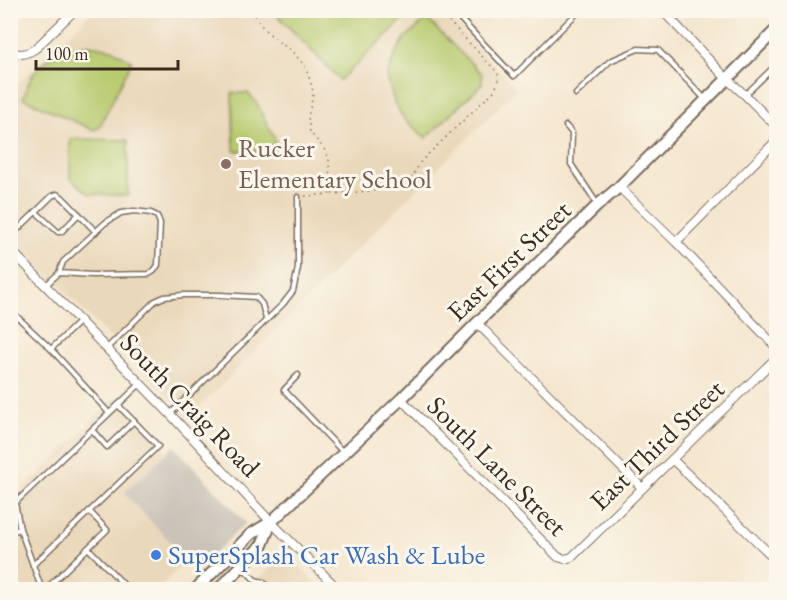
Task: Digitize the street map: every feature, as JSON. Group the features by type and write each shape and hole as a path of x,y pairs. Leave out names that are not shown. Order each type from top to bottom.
{"street":[{"path":"10,51 21,55 35,49 75,10"},
{"path":"662,10 727,79 777,126"},
{"name":"East First Street","path":"195,590 251,534 271,522 401,399 777,30"},
{"path":"676,242 777,141"},
{"path":"619,187 676,242 777,347"},
{"name":"South Craig Road","path":"10,249 339,590"},
{"path":"477,323 642,488"},
{"name":"East Third Street","path":"565,559 572,557 777,358"},
{"name":"South Lane Street","path":"401,399 558,557 565,559"},
{"path":"673,460 777,560"},
{"name":"East First Street","path":"218,590 262,545 271,522"},
{"path":"770,590 777,583"}],"lane":[{"path":"452,10 514,76 576,14 577,10"},
{"path":"576,94 610,62 638,49 658,50 706,100"},
{"path":"746,95 777,65"},
{"path":"566,126 572,133 571,164 598,205"},
{"path":"10,237 52,196 57,194 96,232"},
{"path":"170,414 283,304 293,291 298,268 298,197"},
{"path":"46,286 59,273 63,262 105,223 121,213 134,211 157,216 160,223 158,265 154,271 148,274 59,273"},
{"path":"36,212 58,232 61,232 79,214"},
{"path":"107,348 156,301 164,297 220,295 256,297 262,304 266,320"},
{"path":"10,310 51,349 109,413"},
{"path":"51,349 80,321"},
{"path":"298,375 284,390 344,453"},
{"path":"15,503 140,384"},
{"path":"33,565 158,446 118,405"},
{"path":"92,430 107,447 134,422"},
{"path":"10,490 20,529 44,590 107,530 89,511"},
{"path":"10,532 20,529"},
{"path":"88,548 129,590"},
{"path":"241,566 255,580 263,582 269,588"}],"path":[{"path":"252,10 263,28 292,51 305,66 313,95 308,117 310,132 329,158 330,194"},
{"path":"298,197 399,189 408,184 421,161 495,90 497,72 438,10"}],"shaded area":[{"name":"Rucker Elementary School","path":"93,11 443,11 517,89 189,417 11,238 11,90"},
{"path":"116,397 167,452 124,493 187,560 158,589 22,589 11,546 10,502"},
{"path":"174,446 246,523 197,570 124,493"},
{"path":"286,553 321,589 247,590"}],"green space":[{"path":"408,10 410,13 340,80 273,11"},
{"path":"427,19 482,74 482,84 426,138 404,119 394,102 387,76 405,38"},
{"path":"89,45 112,49 132,61 99,128 93,130 23,98 32,76 44,62 64,51"},
{"path":"232,93 248,93 256,102 275,139 273,152 234,151"},
{"path":"70,139 128,140 128,196 89,194 70,178"}],"place":[{"name":"Rucker Elementary School","path":"226,164"},
{"name":"SuperSplash Car Wash & Lube","path":"156,555"}]}
